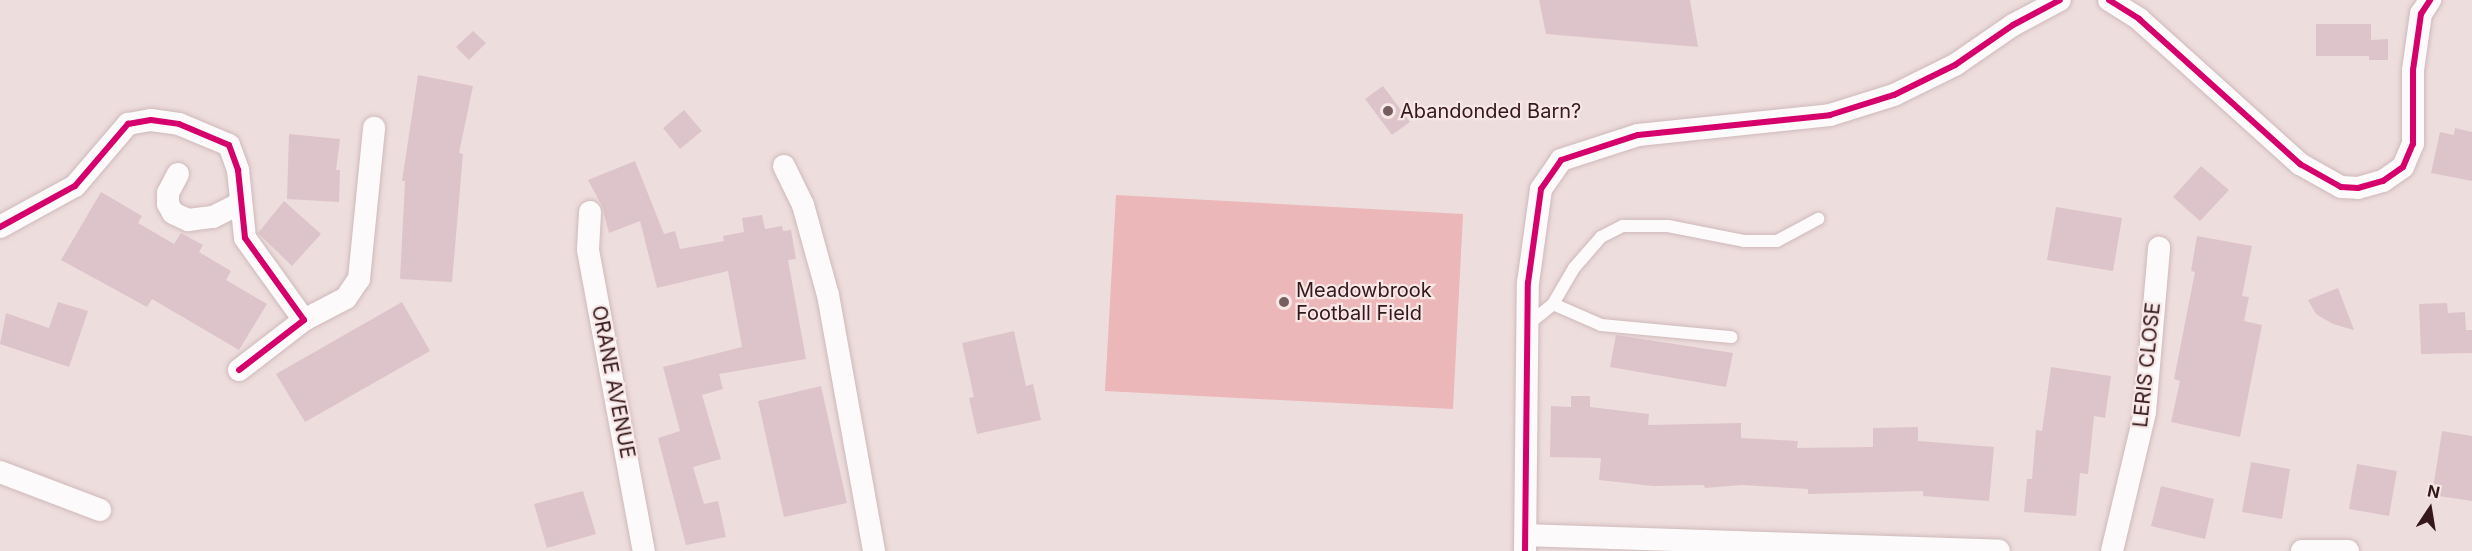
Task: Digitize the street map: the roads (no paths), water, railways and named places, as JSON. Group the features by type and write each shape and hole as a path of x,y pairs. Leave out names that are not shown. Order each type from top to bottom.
{"street":[{"path":"1999,551 1525,543 1526,326 1541,189 1561,160 1638,135 1830,115 1893,95 1955,65 2013,25 2060,0"},
{"path":"2109,0 2139,19 2300,164 2341,187 2358,188 2383,181 2403,167 2413,144 2413,70 2421,14 2430,0"},
{"path":"0,226 75,186 128,124 151,120 179,124 229,145 238,170 245,238 304,320"},
{"path":"239,370 304,320 346,298 359,279 374,128"},
{"path":"784,166 803,205 828,295 874,551"},
{"path":"178,174 168,193 168,204 173,213 188,220 213,217 242,203"},
{"name":"ORANE AVENUE","path":"590,212 588,250 644,551"},
{"name":"LERIS CLOSE","path":"2112,551 2145,412 2159,248"},
{"path":"0,472 100,510"},
{"path":"2302,551 2348,551"}],"lane":[{"path":"1526,326 1553,304 1574,268 1594,245 1623,226 1668,226 1744,241 1777,241 1818,219"},
{"path":"1553,304 1601,325 1731,337"}],"place":[{"name":"Abandonded Barn?","path":"1388,111"},
{"name":"Meadowbrook Football Field","path":"1284,302"}]}
